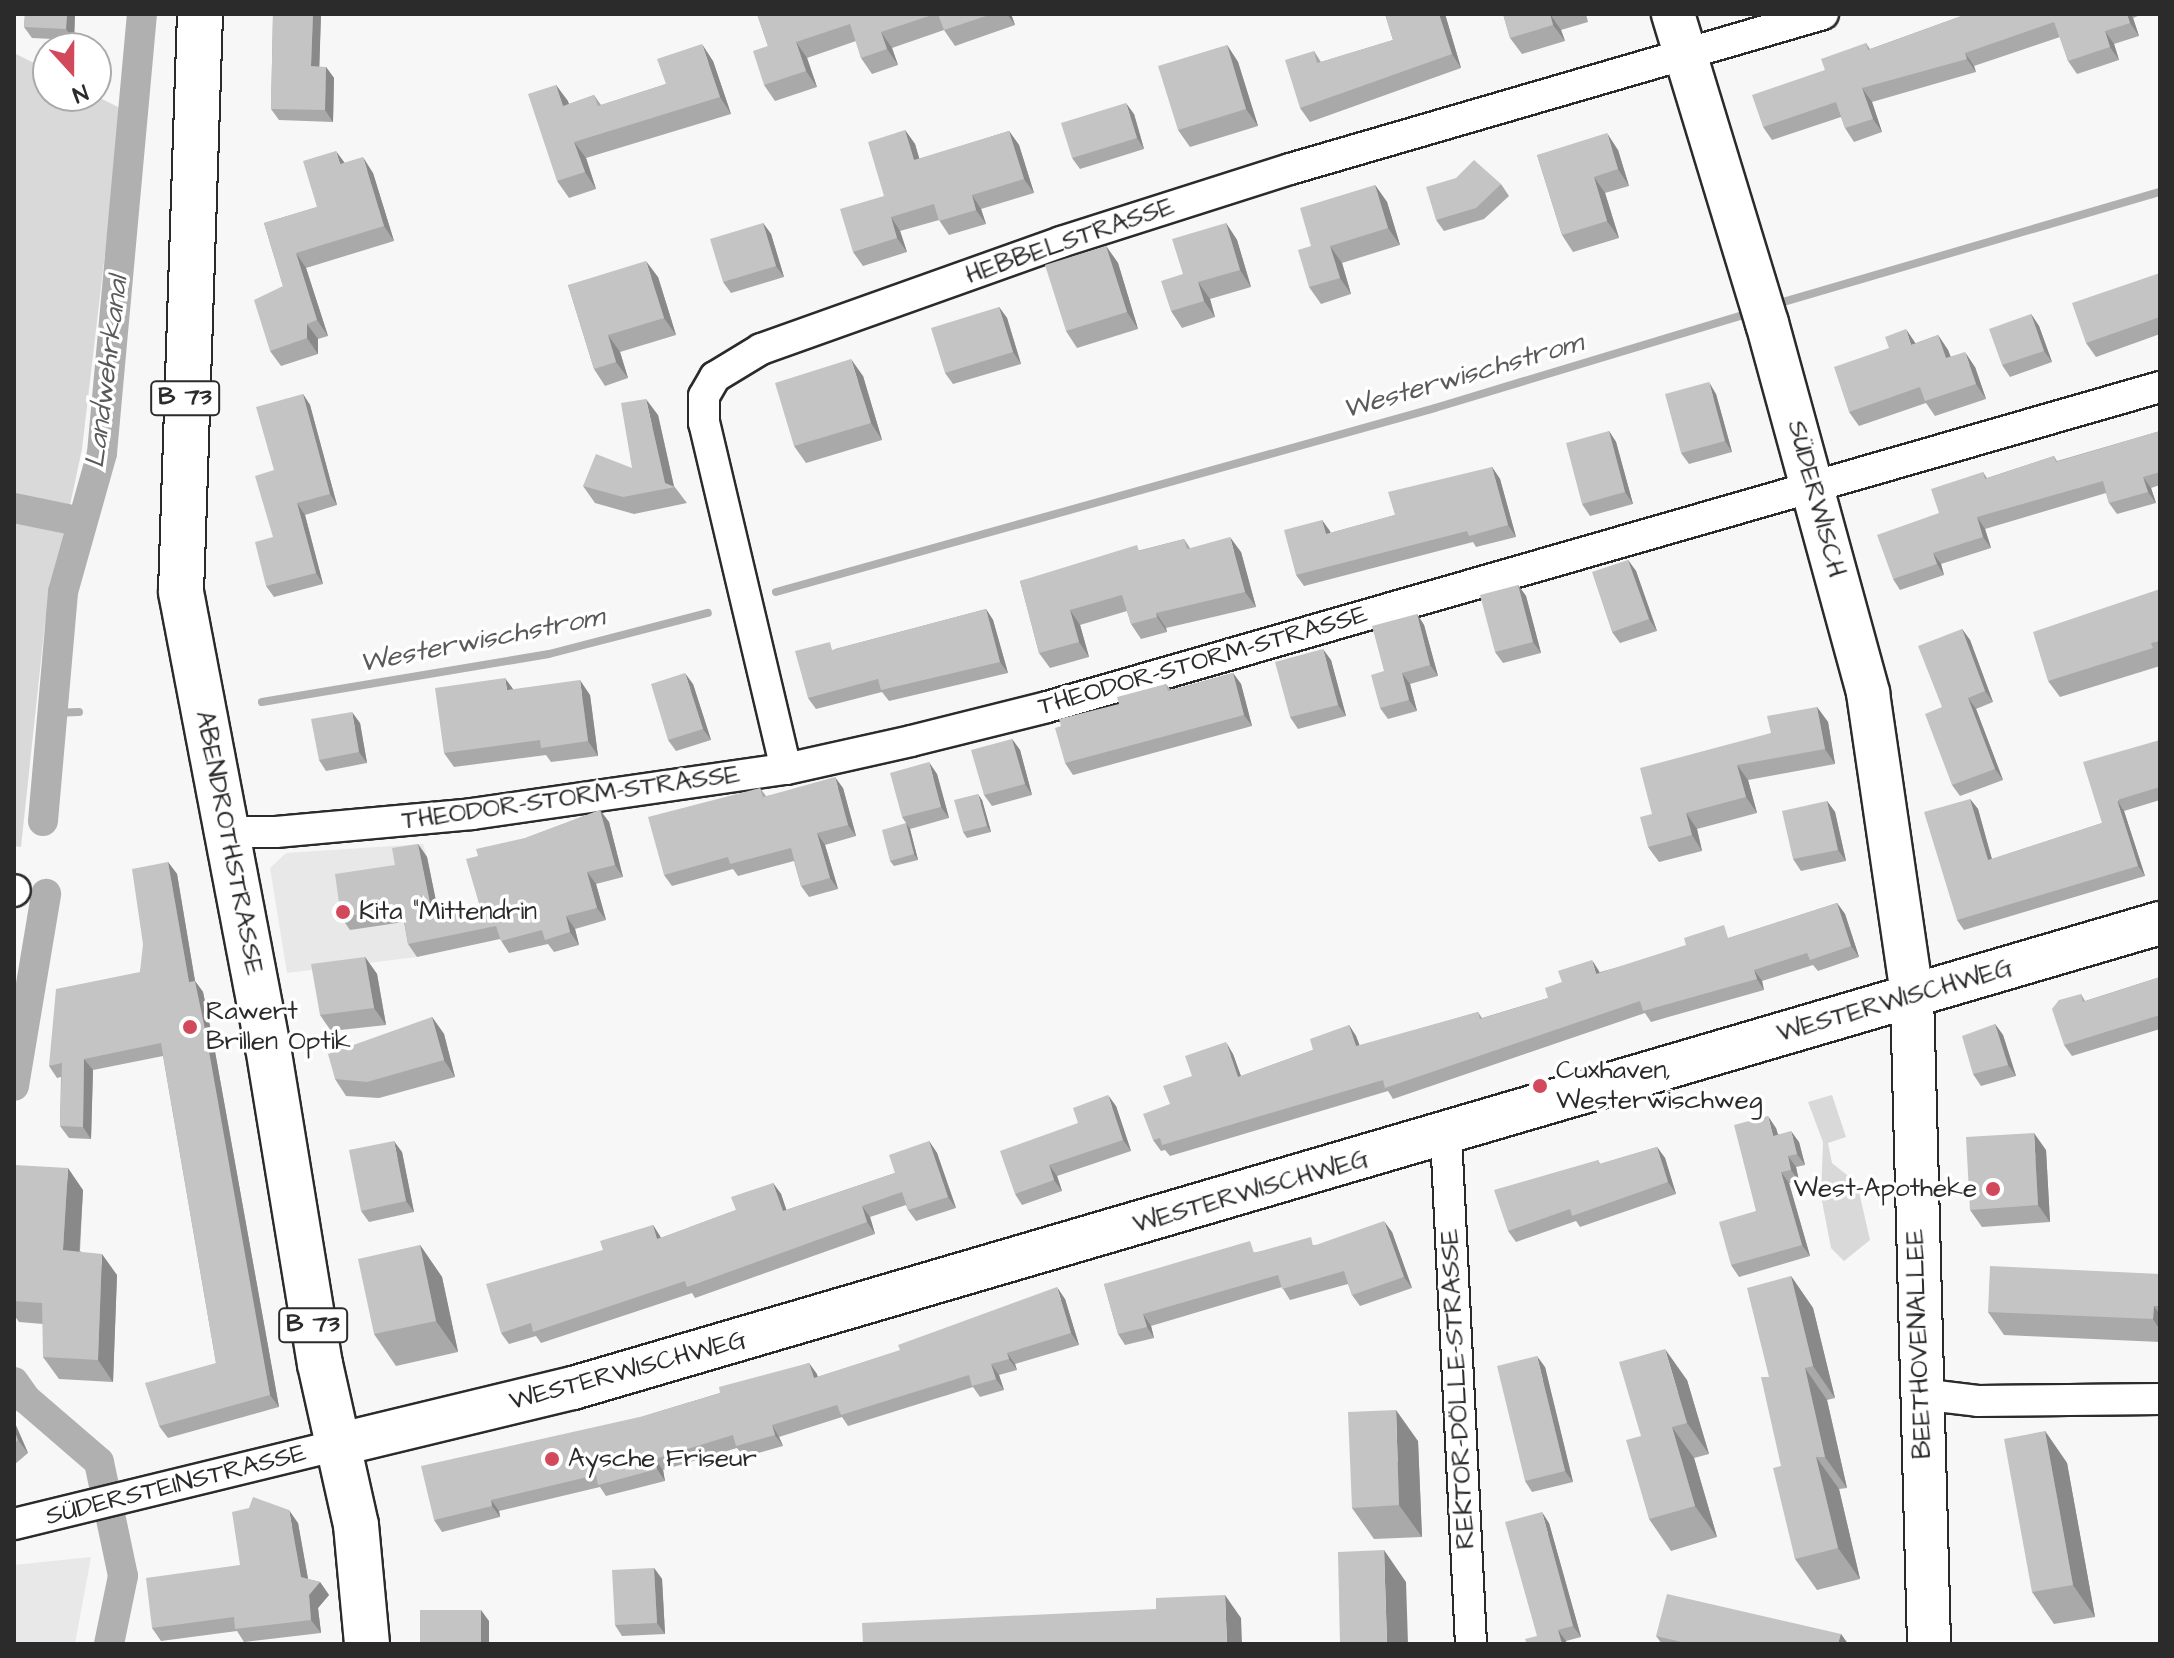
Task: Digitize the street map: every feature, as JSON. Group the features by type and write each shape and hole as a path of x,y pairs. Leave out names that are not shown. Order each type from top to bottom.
{"main road":[{"name":"ABENDROTHSTRASSE","path":"200,14 180,547 181,592 337,1445 362,1563 367,1644"}],"street":[{"name":"SÜDERWISCH","path":"1673,14 1762,306 1868,693 1912,995"},
{"name":"HEBBELSTRASSE","path":"786,769 704,423 704,396 715,377 761,349 1061,242 1290,169 1823,14"},
{"name":"THEODOR-STORM-STRASSE","path":"225,832 276,832 472,814 786,769 1047,707 1812,484 2160,387"},
{"name":"WESTERWISCHWEG","path":"337,1445 573,1388 1446,1135 2160,923"},
{"name":"BEETHOVENALLEE","path":"1912,995 1920,1394 1929,1644"},
{"name":"REKTOR-DÖLLE-STRASSE","path":"1446,1135 1471,1644"},
{"path":"1920,1394 1978,1401 2160,1399"},
{"name":"SÜDERSTEINSTRASSE","path":"14,1524 337,1445"}],"shaded area":[{"path":"14,53 32,62 32,112 112,112 112,104 122,109 82,449 45,623 21,847 14,846"},
{"name":"Kita \"Mittendrin","path":"423,844 427,857 417,957 287,973 270,868 286,853"},
{"path":"1832,1095 1846,1137 1828,1143 1832,1163 1857,1183 1870,1240 1844,1261 1831,1248 1821,1196 1823,1142 1808,1102"},
{"path":"91,1557 75,1644 14,1644 14,1565"}],"building":[{"path":"25,14 67,14 66,29 24,27"},
{"path":"273,14 313,14 311,66 326,67 325,110 271,109"},
{"path":"757,14 935,14 881,32 887,49 861,58 850,24 796,42 806,71 764,85 753,51 768,46"},
{"path":"938,14 992,14 944,30"},
{"path":"1385,14 1439,14 1452,54 1300,108 1285,60 1314,51 1317,63 1393,40"},
{"path":"1503,14 1550,14 1553,25 1510,38"},
{"path":"1967,14 2127,14 2130,23 2105,31 2110,47 2068,61 2054,22 1965,53 1967,59 1862,88 1873,119 1845,128 1836,102 1763,127 1752,95 1825,70 1821,59 1866,43 1868,50"},
{"path":"702,44 720,97 574,142 585,172 557,181 528,94 556,85 563,106 594,95 598,106 666,84 657,59"},
{"path":"1227,45 1246,109 1178,130 1158,66"},
{"path":"1126,103 1137,138 1072,158 1061,123"},
{"path":"905,130 914,160 1009,131 1024,179 972,195 976,210 939,221 934,204 891,217 897,238 853,252 840,209 884,196 868,142"},
{"path":"1607,133 1618,169 1594,177 1607,221 1562,235 1537,155"},
{"path":"336,151 340,164 363,157 384,226 296,253 317,320 307,324 307,338 270,351 254,300 283,286 264,223 317,207 303,161"},
{"path":"1474,160 1501,184 1476,208 1436,220 1426,187 1456,178"},
{"path":"1375,185 1388,228 1330,246 1340,278 1309,287 1298,250 1311,246 1300,208"},
{"path":"763,223 776,266 723,282 710,239"},
{"path":"1226,223 1240,270 1198,282 1204,301 1171,311 1161,281 1183,274 1172,239"},
{"path":"1106,246 1127,312 1066,331 1045,265"},
{"path":"646,261 664,318 608,335 616,362 594,369 568,285"},
{"path":"2160,273 2160,317 2086,343 2072,303"},
{"path":"999,307 1013,352 945,373 931,328"},
{"path":"2031,314 2044,351 2002,365 1989,329"},
{"path":"1906,329 1911,345 1938,335 1946,358 1965,352 1976,384 1925,401 1920,387 1849,412 1834,367 1889,348 1885,337"},
{"path":"851,359 871,423 794,446 775,383"},
{"path":"1709,382 1725,441 1681,453 1665,394"},
{"path":"303,394 330,494 297,503 316,573 266,586 255,542 273,537 255,476 274,470 256,407"},
{"path":"646,399 665,483 675,487 623,497 583,486 596,454 632,468 621,403"},
{"path":"1609,431 1625,492 1582,504 1566,443"},
{"path":"2160,431 2160,472 2143,477 2148,492 2109,503 2103,481 1977,517 1983,537 1933,553 1937,564 1893,579 1877,535 1939,513 1931,489 1983,472 1985,479 2054,456 2056,462"},
{"path":"1492,467 1508,525 1469,536 1467,531 1296,575 1284,530 1322,520 1326,534 1395,515 1388,492"},
{"path":"1230,537 1245,592 1156,613 1157,617 1131,624 1122,595 1070,610 1079,642 1039,653 1020,581 1137,545 1139,551 1184,539 1187,549"},
{"path":"1628,560 1649,619 1612,632 1592,572"},
{"path":"1518,585 1533,642 1495,652 1480,595"},
{"path":"2160,589 2160,641 2151,643 2153,648 2048,681 2033,632"},
{"path":"986,609 1000,662 881,690 878,679 808,698 795,651 830,642 832,650"},
{"path":"1417,614 1430,665 1402,673 1409,700 1380,708 1371,675 1384,671 1372,626"},
{"path":"1962,629 1985,691 1968,698 1995,769 1952,785 1925,714 1942,707 1918,646"},
{"path":"1323,649 1338,705 1290,717 1275,662"},
{"path":"685,673 703,729 668,740 651,684"},
{"path":"1233,673 1244,715 1065,763 1055,728 1061,726 1059,719 1119,704 1117,697 1166,684 1168,691"},
{"path":"505,678 507,690 580,680 588,741 541,748 540,740 444,753 435,688"},
{"path":"1817,707 1825,749 1737,765 1746,797 1686,813 1692,835 1648,847 1640,817 1652,814 1640,768 1771,733 1767,716"},
{"path":"352,712 359,752 319,760 311,719"},
{"path":"1012,739 1025,784 984,795 971,750"},
{"path":"2160,740 2160,787 2117,800 2138,866 1957,920 1924,812 1970,799 1988,860 2102,823 2083,762"},
{"path":"929,762 941,807 902,817 890,773"},
{"path":"835,777 848,825 817,833 830,878 801,886 791,848 730,864 728,857 664,875 648,817 760,788 763,797"},
{"path":"978,794 987,826 963,832 954,800"},
{"path":"1827,801 1838,850 1793,859 1782,811"},
{"path":"600,810 615,865 587,872 597,908 566,916 570,932 545,940 542,930 501,941 496,926 408,944 402,908 341,917 335,874 395,865 392,848 418,844 432,913 480,907 466,859 478,856 476,849 525,838"},
{"path":"906,823 914,854 890,861 882,830"},
{"path":"168,862 189,982 195,981 206,1034 270,1395 159,1426 145,1383 216,1363 161,1043 84,1059 83,1127 60,1126 62,1063 49,1066 56,989 140,972 143,944 132,869"},
{"path":"1837,903 1851,946 1810,960 1807,953 1754,970 1757,979 1643,1011 1640,1001 1385,1088 1383,1080 1162,1145 1160,1138 1153,1140 1143,1114 1170,1104 1163,1086 1192,1076 1185,1056 1226,1042 1238,1077 1313,1050 1310,1039 1349,1025 1356,1046 1478,1012 1480,1019 1548,998 1545,988 1562,982 1558,971 1592,960 1596,974 1686,945 1684,938 1724,925 1728,938"},
{"path":"365,957 374,1008 320,1015 311,964"},
{"path":"2160,977 2160,1015 2064,1045 2052,1009 2059,1000 2081,994 2083,1002"},
{"path":"432,1017 444,1060 367,1082 335,1079 328,1054"},
{"path":"1995,1024 2008,1065 1973,1074 1962,1036"},
{"path":"1108,1095 1123,1140 1049,1165 1054,1180 1015,1194 1000,1151 1078,1123 1073,1108"},
{"path":"1768,1116 1773,1136 1791,1131 1797,1154 1788,1156 1791,1170 1781,1172 1802,1245 1731,1265 1719,1222 1756,1211 1734,1125"},
{"path":"2034,1133 2038,1205 1970,1210 1966,1137"},
{"path":"394,1141 406,1201 361,1211 349,1150"},
{"path":"929,1141 948,1197 908,1210 902,1192 862,1206 867,1222 687,1287 685,1281 533,1332 531,1323 501,1333 486,1284 603,1250 600,1241 653,1225 657,1239 736,1210 731,1197 773,1183 783,1211 895,1173 889,1155"},
{"path":"1657,1147 1668,1182 1572,1216 1570,1209 1508,1231 1494,1190 1598,1160 1599,1164"},
{"path":"14,1165 68,1168 63,1250 102,1254 98,1360 43,1357 42,1303 14,1301"},
{"path":"1384,1221 1404,1277 1352,1295 1344,1271 1282,1289 1278,1275 1143,1314 1147,1327 1118,1334 1104,1284 1250,1241 1254,1253 1311,1237 1313,1246"},
{"path":"420,1245 436,1321 374,1334 358,1259"},
{"path":"1990,1266 2160,1274 2160,1306 2154,1306 2153,1319 1988,1312"},
{"path":"1791,1276 1813,1366 1805,1368 1825,1457 1816,1457 1838,1548 1795,1559 1773,1468 1781,1466 1761,1377 1769,1377 1747,1288"},
{"path":"1057,1287 1071,1333 1007,1353 1009,1359 991,1364 996,1379 972,1386 969,1375 841,1415 837,1405 772,1425 775,1435 736,1446 733,1435 655,1459 657,1469 598,1485 596,1475 491,1500 492,1506 434,1520 421,1466 644,1416 720,1393 719,1387 809,1363 814,1378 900,1350 898,1345"},
{"path":"1665,1349 1687,1423 1672,1427 1695,1506 1649,1519 1626,1440 1641,1436 1619,1362"},
{"path":"1537,1356 1565,1471 1525,1481 1497,1366"},
{"path":"1396,1410 1399,1505 1352,1508 1348,1412"},
{"path":"2045,1431 2073,1585 2032,1592 2004,1439"},
{"path":"253,1497 289,1510 301,1577 320,1582 309,1595 311,1620 235,1629 234,1617 152,1628 146,1578 240,1565 232,1512 249,1508"},
{"path":"1542,1512 1573,1626 1558,1630 1562,1644 1527,1644 1525,1639 1537,1636 1505,1522"},
{"path":"1384,1550 1387,1644 1340,1644 1338,1552"},
{"path":"654,1568 657,1623 615,1625 612,1570"},
{"path":"1667,1594 1841,1634 1838,1644 1690,1644 1656,1636"},
{"path":"1225,1595 1227,1644 863,1644 862,1623 1156,1609 1156,1598"},
{"path":"420,1610 481,1610 481,1644 420,1644"}],"waterway":[{"name":"Landwehrkanal","path":"43,821 63,592 102,453 142,14"},
{"name":"Westerwischstrom","path":"1773,305 2160,192"},
{"name":"Westerwischstrom","path":"776,592 1435,408 1752,312"},
{"path":"14,508 82,522"},
{"name":"Westerwischstrom","path":"262,702 549,654 708,613"},
{"name":"Westerwischstrom","path":"52,713 79,712"},
{"name":"Landwehrkanal","path":"14,1086 46,894"},
{"name":"Landwehrkanal","path":"14,1382 26,1399 99,1462 123,1576 109,1644"}],"place":[{"name":"Kita \"Mittendrin","path":"343,912"},
{"name":"Rawert Brillen Optik","path":"190,1027"},
{"name":"Cuxhaven, Westerwischweg","path":"1540,1086"},
{"name":"West-Apotheke","path":"1993,1189"},
{"name":"Aysche Friseur","path":"552,1459"}]}
